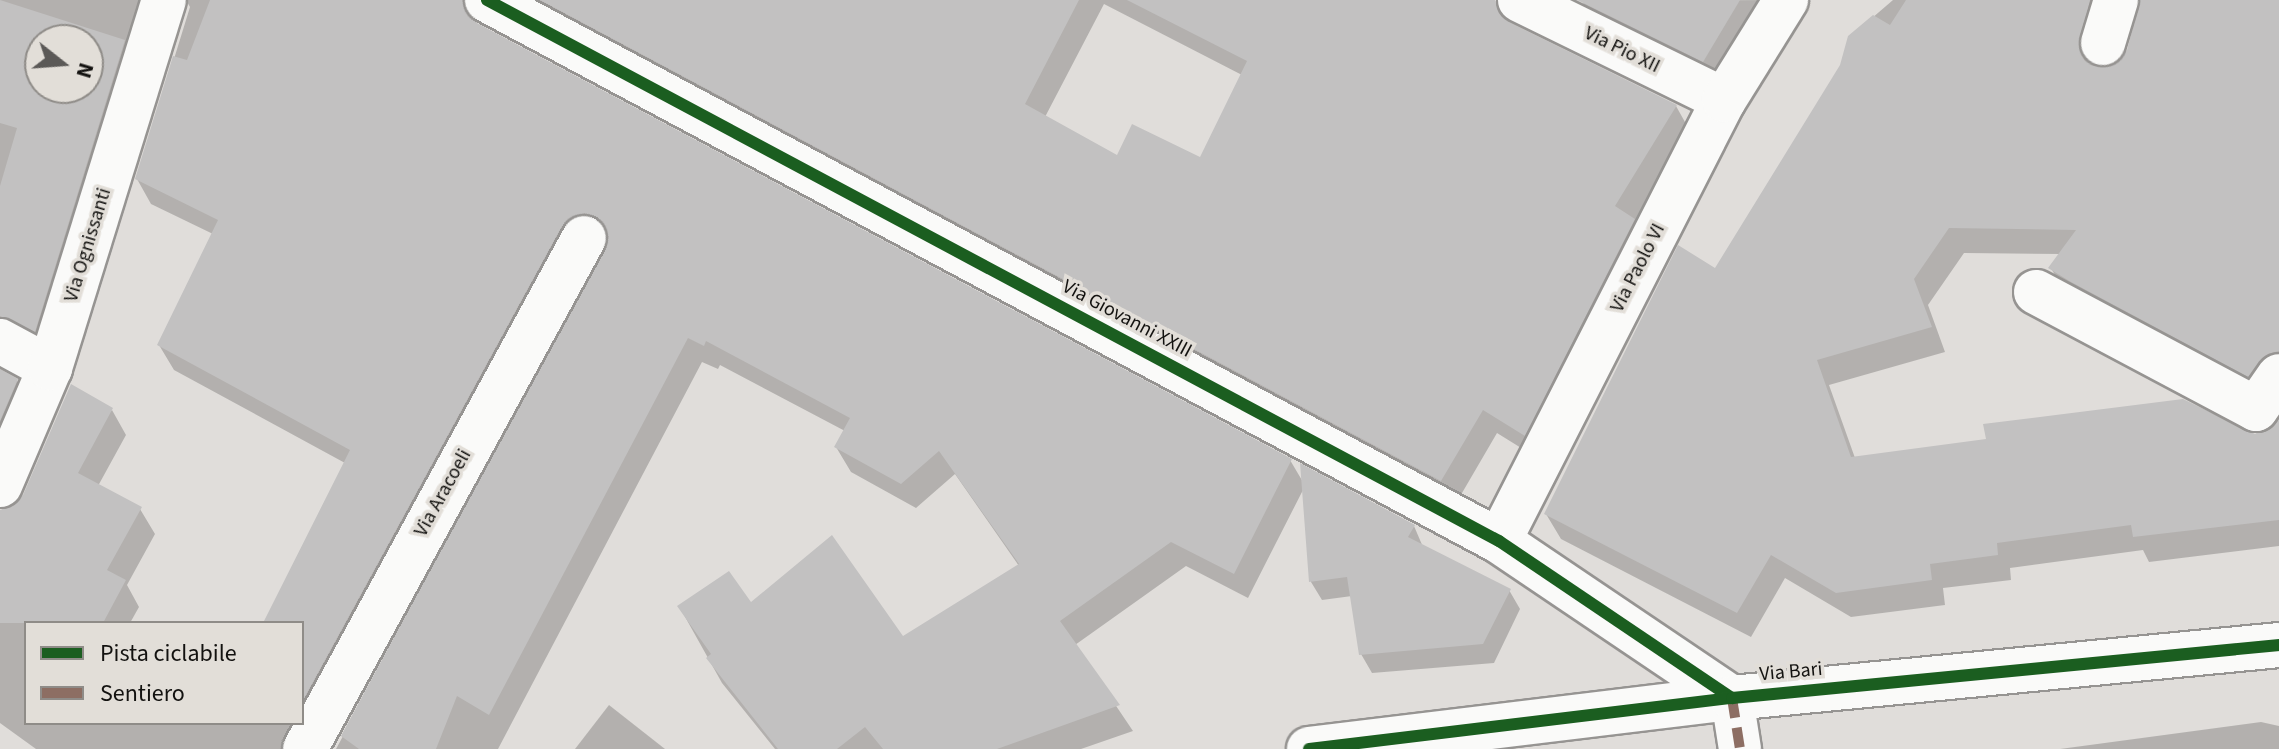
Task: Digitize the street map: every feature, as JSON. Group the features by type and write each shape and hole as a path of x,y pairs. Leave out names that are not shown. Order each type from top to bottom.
{"street":[{"name":"Via Giovanni XXIII","path":"487,0 1499,541 1732,698"},
{"name":"Via Pio XII","path":"1520,0 1724,100"},
{"name":"Via Paolo VI","path":"1499,541 1724,100 1786,0"},
{"path":"2103,43 2116,0"},
{"name":"Via Ognissanti","path":"0,485 50,368 153,3"},
{"name":"Via Aracoeli","path":"305,749 584,238"},
{"path":"2036,292 2256,409 2279,376"},
{"path":"0,341 50,368"},
{"name":"Via Bari","path":"1309,749 1732,698 2279,645"},
{"path":"2230,651 2279,665"},
{"path":"1732,698 1740,749"}],"building":[{"path":"0,0 75,24 24,24 24,104 104,104 104,33 125,40 35,332 0,316 0,186 17,128 0,123"},
{"path":"210,0 462,0 475,22 1292,459 1234,574 1171,542 1060,621 1120,705 997,749 883,749 865,727 837,749 778,749 706,658 711,654 677,606 729,571 751,602 832,535 903,636 1019,564 939,451 901,484 834,447 850,418 706,341 704,346 688,338 489,715 457,696 436,749 359,749 341,736 609,237 597,217 584,213 562,226 304,698 304,621 264,621 350,450 157,345 218,220 135,179 173,56 187,60"},
{"path":"540,0 1079,0 1025,104 1117,155 1132,124 1200,157 1247,61 1127,0 1495,0 1509,22 1677,105 1615,206 1635,219 1525,436 1483,410 1441,481"},
{"path":"1577,0 1740,0 1703,62"},
{"path":"1906,0 2090,0 2079,49 2085,61 2108,67 2127,50 2140,0 2279,0 2279,351 2268,354 2248,377 2071,282 2048,268 2076,230 1949,228 1914,279 1932,327 1817,360 1851,457 1986,439 1983,424 2183,399 2255,434 2279,420 2279,520 2133,537 2131,525 1997,543 1998,555 1930,564 1932,580 1836,593 1771,555 1737,613 1544,514 1678,245 1715,268 1840,65 1848,36 1873,15 1890,25"},
{"path":"0,369 18,379 0,421"},
{"path":"71,384 113,408 78,473 142,507 107,570 126,580 104,621 0,623 0,510 14,505 23,495"},
{"path":"1300,463 1415,525 1408,537 1511,589 1483,644 1359,655 1347,577 1309,582"}],"marked path":[{"path":"1732,698 1740,749"}],"cycle path":[{"path":"487,0 1499,541 1732,698"},
{"path":"1309,749 1732,698 2279,645"}]}
